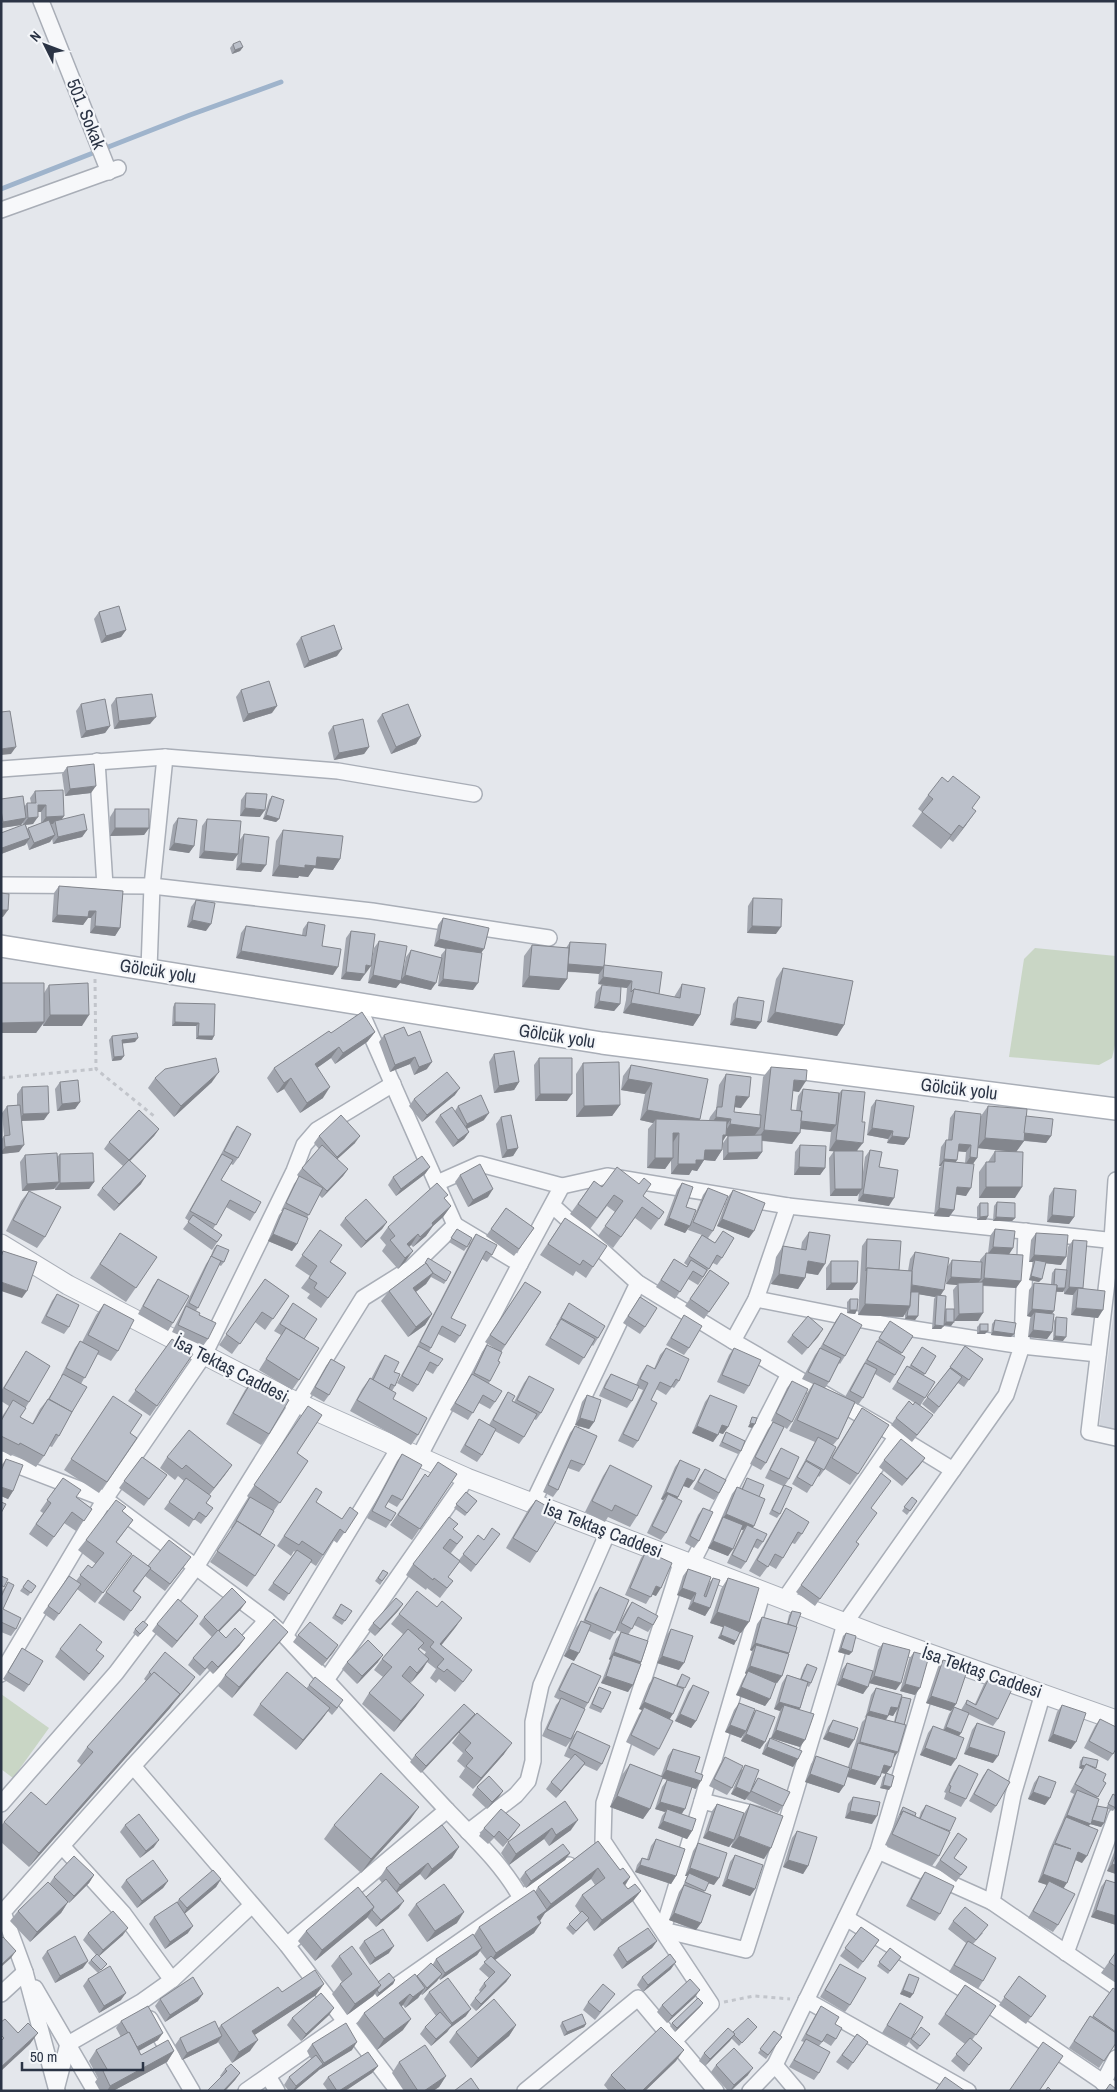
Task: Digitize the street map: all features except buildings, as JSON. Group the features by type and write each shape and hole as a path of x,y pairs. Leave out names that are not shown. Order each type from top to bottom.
{"main road":[{"name":"Gölcük yolu","path":"1,946 602,1043 1116,1109"}],"street":[{"name":"501. Sokak","path":"1,210 110,167 96,140 41,1"},
{"path":"149,969 152,886 165,757"},
{"path":"1,769 165,757 338,771 474,794"},
{"path":"97,761 105,886"},
{"path":"1,885 152,886 372,911 549,938"},
{"path":"357,1004 456,1225 520,1264"},
{"path":"1,1674 105,1499 204,1355 294,1171 304,1145 317,1130 393,1084"},
{"path":"437,1183 480,1164 562,1186 607,1176 788,1206 1114,1241"},
{"path":"1116,1180 1114,1241 1089,1432 1116,1438"},
{"path":"419,1457 562,1186"},
{"path":"553,1206 638,1283 733,1342 953,1470"},
{"path":"733,1342 756,1299 788,1206"},
{"path":"1,1804 116,1673 196,1567 363,1298 411,1268 456,1225"},
{"path":"663,1930 746,1950 785,1827 845,1623 1006,1396 1022,1346 1026,1231"},
{"name":"İsa Tektaş Caddesi","path":"1,1244 68,1285 298,1403 466,1478 845,1623 1116,1720"},
{"path":"532,1503 638,1283"},
{"path":"756,1299 888,1325 1022,1346 1098,1354"},
{"path":"674,2041 711,2004 663,1930 599,1844 604,1803 687,1562 789,1374"},
{"path":"784,1600 897,1436"},
{"path":"285,1636 399,1448"},
{"path":"1,1459 105,1499 267,1620 285,1636 468,1832 511,1880 521,1898"},
{"path":"326,1680 466,1478"},
{"path":"468,1832 516,1795 528,1781 532,1761 533,1722 541,1685 608,1532"},
{"path":"663,1930 762,1591"},
{"path":"56,2090 25,1972 2,1911 267,1620"},
{"path":"750,2091 775,2065 878,1852 936,1655"},
{"path":"992,1902 1013,1795 1043,1693"},
{"path":"133,1766 287,1945 398,2091"},
{"path":"702,1801 759,1815 785,1827"},
{"path":"287,1945 447,1810"},
{"path":"1066,1954 1116,1816"},
{"path":"62,1846 123,1913 172,1980"},
{"path":"878,1852 992,1902 1116,1987"},
{"path":"246,2091 347,2022 578,1858"},
{"path":"56,2090 68,2044 141,2002 172,1980 252,1905"},
{"path":"846,1918 991,2006 1109,2087 1116,2058"},
{"path":"1,1994 25,1972"},
{"path":"25,1972 95,2091"},
{"path":"525,2091 638,1998 716,2091"},
{"path":"806,2000 968,2091"},
{"path":"141,2002 192,2091"},
{"path":"775,2065 797,2091"},
{"path":"268,2076 278,2091"}],"path":[{"path":"95,961 96,1069"},
{"path":"1,1078 96,1069 154,1116"},
{"path":"711,2004 754,1996 806,2000"}],"shaded area":[{"path":"1114,1310 1116,1310 1116,1431 1099,1428"}],"green space":[{"path":"1035,948 1116,956 1116,1041 1112,1058 1099,1065 1009,1057 1024,959"},
{"path":"1,1694 49,1728 13,1778 1,1769"}],"waterway":[{"path":"1,189 190,115 281,82"}]}
